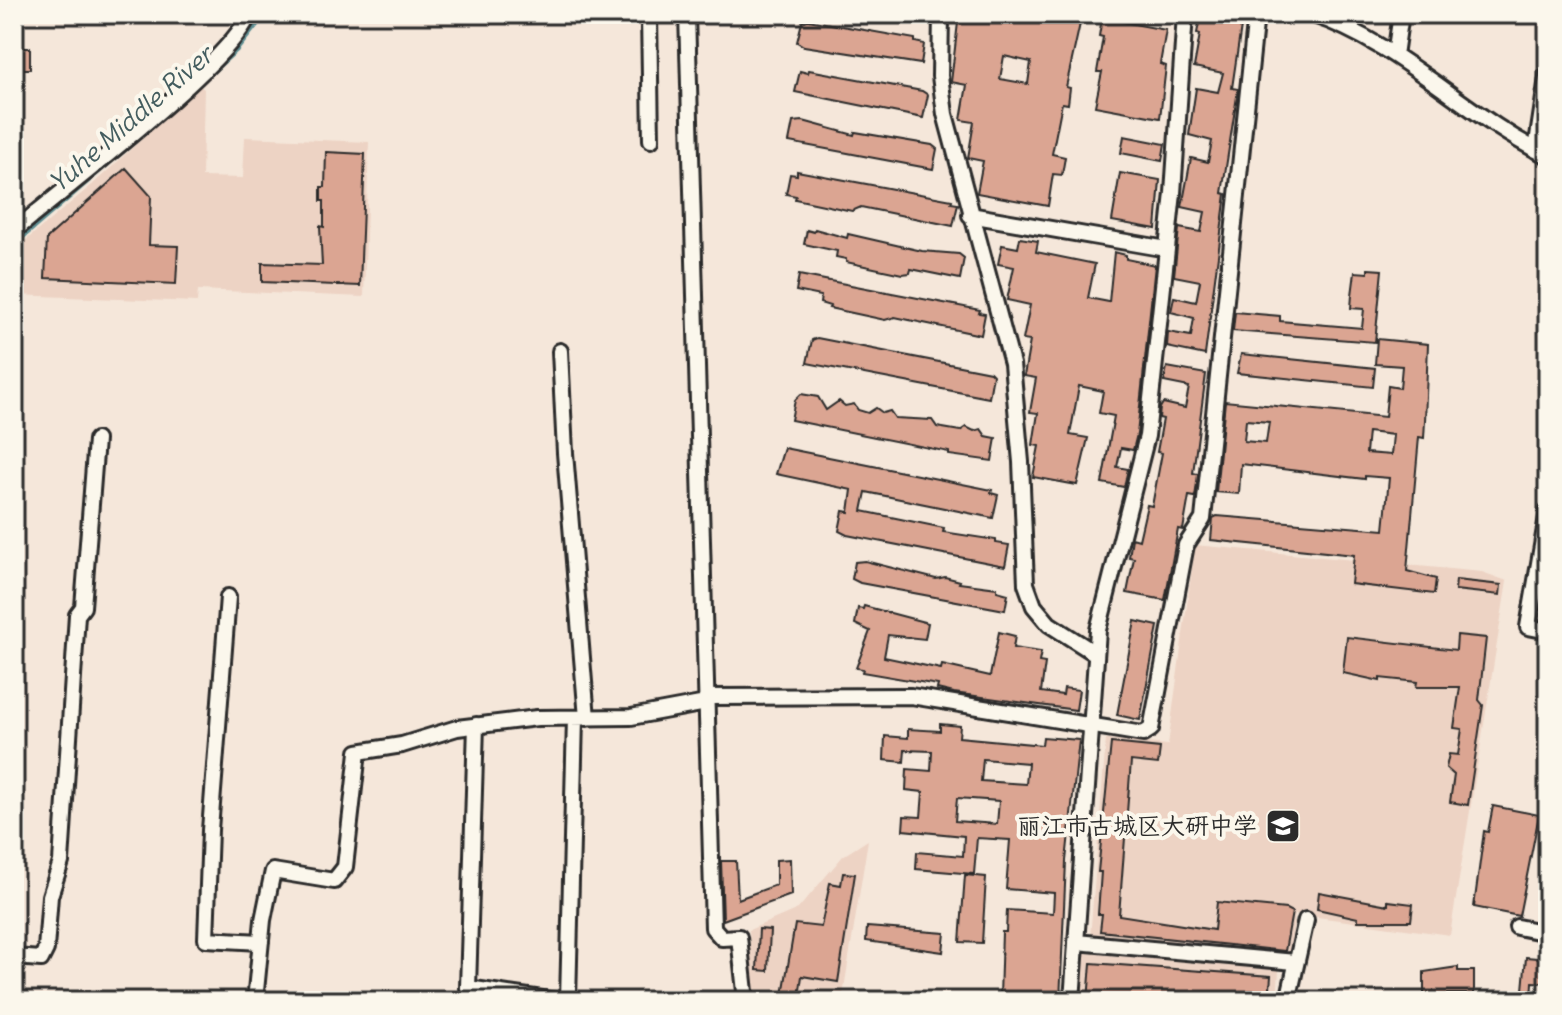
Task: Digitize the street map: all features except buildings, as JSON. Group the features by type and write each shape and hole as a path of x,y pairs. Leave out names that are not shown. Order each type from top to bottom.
{"street":[{"path":"14,231 196,77 241,29 249,14"},
{"path":"649,14 651,140"},
{"path":"687,14 690,153 695,207 695,317 701,424 713,928 722,938 739,937 746,1001"},
{"path":"941,14 942,95 970,215 1012,364 1021,462 1026,584 1034,606 1049,624 1096,654"},
{"path":"1072,1001 1096,654 1106,586 1119,549 1147,436 1167,249 1185,14"},
{"path":"255,1001 273,871 334,881 343,872 358,752 402,745 442,731 476,725 537,718 631,717 706,700 911,696 1143,734 1152,726 1186,545 1203,519 1256,14"},
{"path":"1311,14 1356,32 1395,55 1484,119 1542,153 1548,71"},
{"path":"1395,55 1401,14"},
{"path":"970,215 1167,249"},
{"path":"560,351 581,718 568,1001"},
{"path":"14,957 41,959 46,949 48,905 61,862 77,615 83,607 90,545 96,440"},
{"path":"1548,511 1528,627 1548,631"},
{"path":"228,597 210,830 206,939 261,942"},
{"path":"476,725 468,988 556,1001"},
{"path":"1288,1001 1306,920"},
{"path":"1517,927 1548,933"},
{"path":"1076,942 1295,962"}],"shaded area":[{"path":"200,86 204,89 202,177 243,178 245,137 369,142 364,297 198,290 197,302 14,295 14,250 92,185"},
{"name":"丽江市古城区大研中学","path":"1195,545 1482,572 1507,581 1450,935 1295,914 1290,955 1090,938 1106,739 1168,745"},
{"path":"868,840 842,1001 753,1001 749,930 798,909 843,856"},
{"path":"1085,953 1279,970 1277,1001 1081,1001"}],"waterway":[{"name":"Yuhe Middle River","path":"194,89 237,50 265,15"},
{"name":"Yuhe Middle River","path":"14,245 161,119"}],"place":[{"name":"丽江市古城区大研中学","path":"1283,826"}]}
